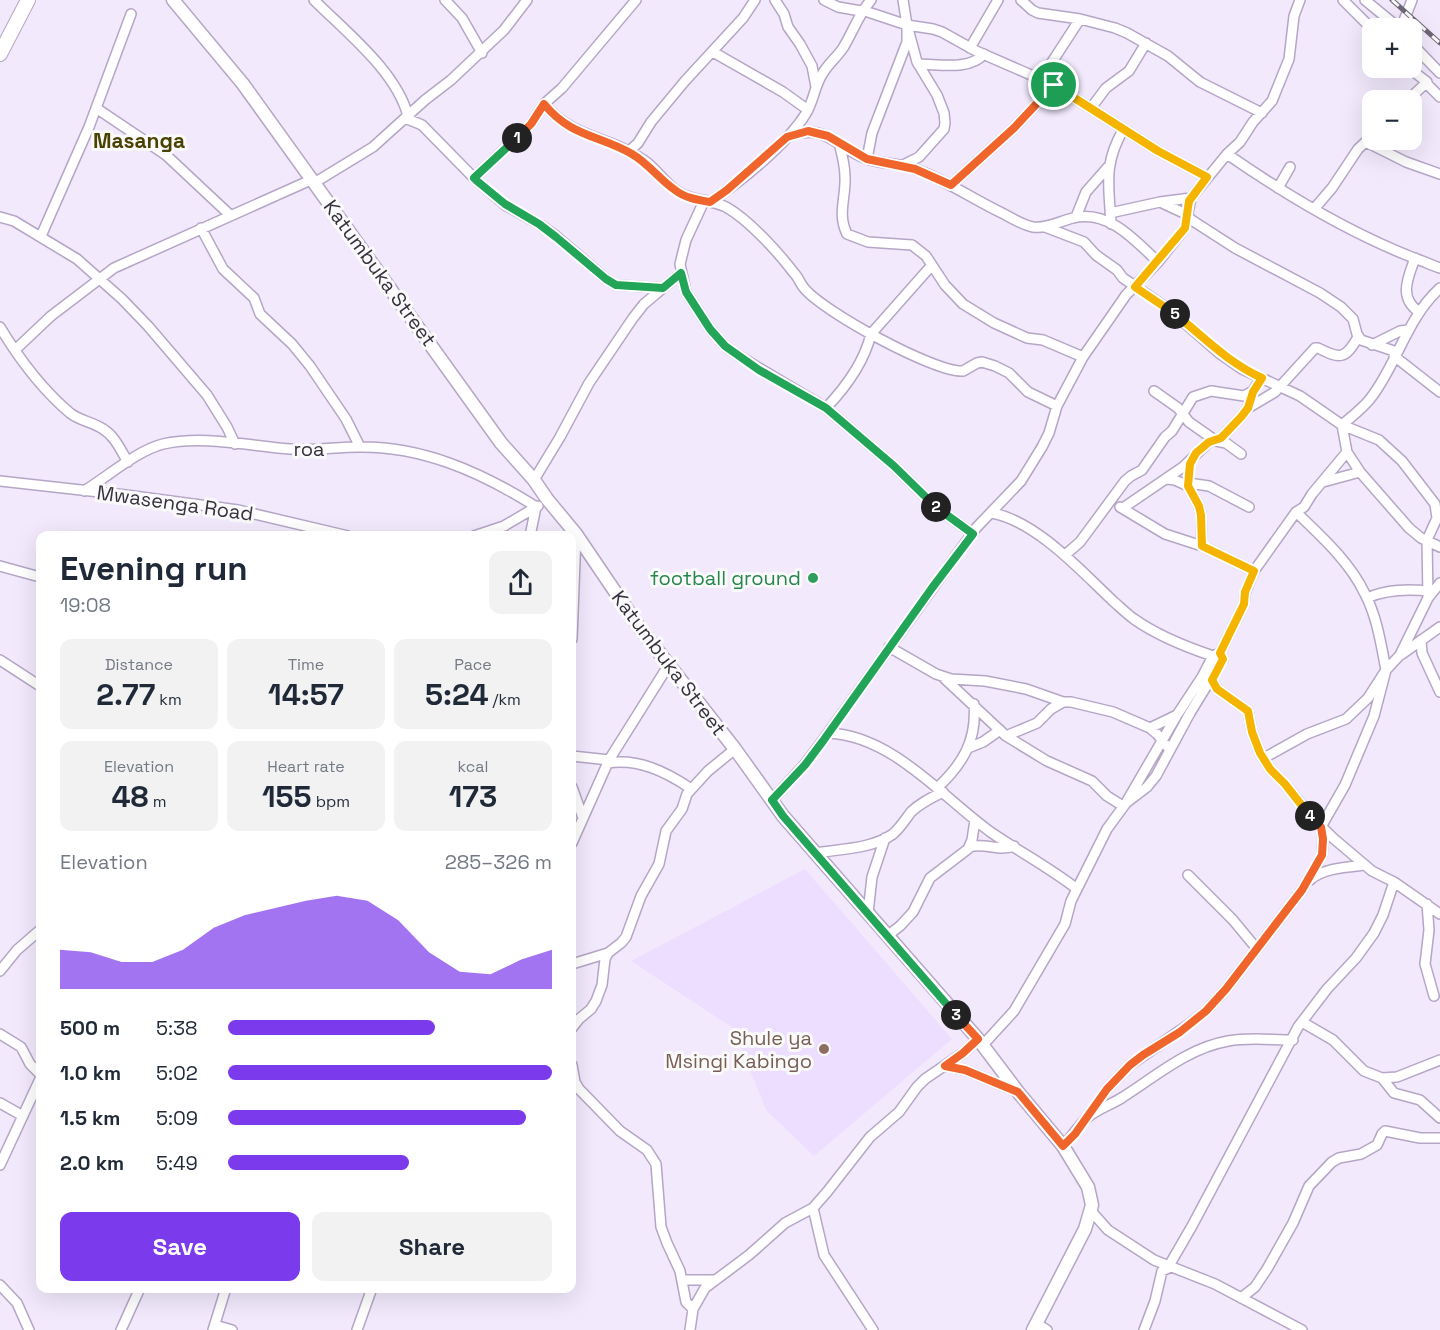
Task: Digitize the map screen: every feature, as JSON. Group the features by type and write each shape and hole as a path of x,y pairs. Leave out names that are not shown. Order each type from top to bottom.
{"main road":[{"path":"1,49 28,0"},
{"name":"Katumbuka Street","path":"173,0 243,84 501,442 574,531"},
{"name":"Katumbuka Street","path":"576,534 633,618 735,749 783,816 980,1043 1063,1146 1088,1187 1091,1211"},
{"path":"1039,1328 1091,1211"}],"street":[{"path":"314,0 390,80 405,106 407,117 427,130 474,178 505,204 539,224 616,285 663,288"},
{"path":"445,0 462,18 482,53"},
{"path":"15,350 51,316 114,268 230,215 313,181 373,147 482,53 504,30 527,0"},
{"path":"474,178 531,124 544,104 562,88 636,0"},
{"path":"628,152 685,81 743,18 755,0"},
{"path":"776,0 788,27 812,66 816,89"},
{"path":"824,0 837,7 862,11 907,25 933,29 1054,85 1123,130 1207,177"},
{"path":"871,0 862,11 845,45 822,74 813,102 787,137 727,190 707,202 682,251 681,273 686,292 710,329 725,346 759,370 826,408 894,466 936,507 973,534"},
{"path":"903,0 907,25 918,64 941,105 945,123 944,129 920,157 903,165"},
{"path":"970,48 998,0"},
{"path":"1021,0 1038,13 1080,19 1115,28 1168,56 1200,82 1262,113"},
{"path":"772,800 805,765 973,534 1021,481 1035,461 1049,433 1057,406 1083,357 1126,295 1158,262 1185,228 1191,198 1272,101 1289,59 1294,16 1299,0"},
{"path":"1343,0 1362,18"},
{"path":"1365,0 1388,18"},
{"path":"1405,18 1412,0"},
{"path":"41,236 96,108 130,14"},
{"path":"1041,79 1080,19"},
{"path":"867,159 872,133 907,42 907,25"},
{"path":"1090,108 1106,88 1129,71 1146,43"},
{"path":"712,52 783,92 808,110"},
{"path":"899,62 968,64 979,60 984,54"},
{"path":"1422,54 1440,73"},
{"path":"1422,78 1440,97"},
{"path":"1418,90 1427,82"},
{"path":"951,185 1014,128 1054,85"},
{"path":"544,104 560,121 645,162 674,190 691,198 728,209 753,228 796,274 810,294 832,311 871,334 950,369 963,371 982,362 995,366 1009,373 1028,392 1057,406"},
{"path":"96,108 166,155 230,215"},
{"path":"1111,224 1108,167 1123,130"},
{"path":"787,137 808,131 828,136 867,159 903,165 951,185 1033,227 1076,217 1091,217 1111,224 1132,236 1158,262"},
{"path":"839,143 845,179 841,211 842,224 847,234 868,242 912,245 919,249 945,285 963,304 994,323 1027,338 1043,340 1083,357"},
{"path":"1314,209 1362,146"},
{"path":"1387,150 1406,162 1440,174"},
{"path":"1227,154 1278,188 1357,234 1440,268"},
{"path":"1076,217 1086,192 1108,167"},
{"path":"1278,188 1290,167"},
{"path":"1095,180 1109,195"},
{"path":"1110,213 1191,198"},
{"path":"1160,202 1188,215 1190,219 1222,240 1320,293 1341,307 1353,319 1358,337 1395,354 1440,392"},
{"path":"0,217 15,220 41,236 77,259 100,279 148,326 207,395 235,444"},
{"path":"1045,226 1084,242 1123,278 1186,323 1219,353 1242,369 1300,396 1342,425 1379,440 1402,461 1435,504 1437,518 1427,540 1433,594"},
{"path":"201,228 223,268 254,298 261,314 292,344 310,366 346,419 360,447"},
{"path":"1415,258 1407,277 1406,292 1408,302 1419,312"},
{"path":"826,408 856,371 871,334 932,265"},
{"path":"534,480 589,383 644,304 681,273"},
{"path":"1342,425 1362,409 1371,398 1419,312 1440,288"},
{"path":"0,327 15,350 59,403 72,415 103,429 111,436 128,462"},
{"path":"1372,345 1392,334 1408,330"},
{"path":"1216,441 1248,408 1267,395 1275,393 1315,348 1340,357 1358,337"},
{"path":"1248,408 1253,392 1262,378"},
{"path":"1154,391 1178,408 1189,422 1216,441"},
{"path":"1065,555 1080,542 1131,476 1142,470 1193,397 1211,392 1244,396 1253,392"},
{"path":"1342,425 1347,452 1360,472 1409,528 1421,538 1440,547"},
{"name":"roa","path":"84,491 139,454 162,444 192,441 295,450 360,447 399,451 444,460 474,471 536,507"},
{"path":"1124,508 1167,479 1209,442 1226,443 1241,454"},
{"path":"690,1330 693,1310 705,1288 749,1256 785,1223 813,1208 870,1137 898,1112 926,1078 980,1043 1014,1011 1065,924 1077,889 1107,829 1217,655 1244,604 1245,592 1254,571 1296,512 1304,507 1347,452"},
{"path":"1191,459 1188,484 1199,506 1202,546"},
{"path":"1323,482 1360,472"},
{"path":"1167,479 1209,486 1249,507"},
{"name":"Mwasenga Road","path":"0,481 238,510 327,531"},
{"path":"488,531 504,526 547,499"},
{"path":"1110,502 1166,534 1202,546 1254,571"},
{"path":"531,531 536,507"},
{"path":"1063,1146 1088,1117 1107,1089 1130,1065 1180,1032 1206,1011 1257,949 1305,883 1322,855 1321,827 1345,784 1374,716 1386,670 1378,627 1367,598 1353,573 1296,512"},
{"path":"992,513 1014,520 1065,555 1134,619 1169,639 1223,659 1190,713 1156,776 1147,787 1124,804"},
{"path":"0,566 36,576"},
{"path":"1400,656 1440,583"},
{"path":"1367,598 1389,591 1410,590 1433,594"},
{"path":"1264,758 1307,734 1346,719 1368,698 1386,670 1400,656 1440,627"},
{"path":"1420,640 1422,653 1440,692"},
{"path":"889,647 951,679 985,681 1026,689 1063,702 1113,712 1149,728 1170,750"},
{"path":"0,660 36,683"},
{"path":"576,835 608,761 669,666"},
{"path":"943,676 1003,733 1047,761 1092,781 1107,796 1124,804"},
{"path":"1212,680 1217,689 1248,711 1252,732 1270,769 1321,827 1365,865 1440,914"},
{"path":"968,748 1003,733 1037,723 1063,702"},
{"path":"815,853 867,844 885,838 895,832 913,810 940,790 968,748 974,730 974,704"},
{"path":"1149,728 1177,715"},
{"path":"829,733 843,733 875,746 912,767 975,820 1077,889"},
{"path":"576,963 608,953 621,944 626,937 641,896 659,864 666,831 682,809 690,788 735,749"},
{"path":"576,757 638,763 690,788"},
{"path":"576,797 584,818"},
{"path":"969,847 975,820"},
{"path":"868,913 872,877 885,838"},
{"path":"887,936 913,912 930,878 957,859 969,847 980,844 998,849 1014,846"},
{"path":"1305,883 1316,874 1365,865"},
{"path":"1188,875 1233,920 1257,949"},
{"path":"1172,1267 1170,1264 1302,1022 1374,933 1383,915 1394,882"},
{"path":"1427,904 1429,930 1425,964 1434,996"},
{"path":"0,971 4,960 36,934"},
{"path":"30,939 36,942"},
{"path":"576,1023 596,1001 602,985 603,968 608,953"},
{"path":"1302,1022 1333,1040 1364,1071 1382,1078 1397,1077 1440,1060"},
{"path":"0,1035 23,1048 30,1064 36,1070"},
{"path":"1088,1117 1206,1046 1240,1040 1293,1040"},
{"path":"0,1046 10,1041"},
{"path":"945,1066 965,1070 1018,1092"},
{"path":"1382,1078 1394,1092 1420,1101 1440,1118"},
{"path":"576,1084 620,1131 647,1150 656,1164 661,1227 666,1243 676,1261 686,1302 693,1310"},
{"path":"0,1166 36,1088"},
{"path":"0,1102 23,1116"},
{"path":"1241,1298 1255,1287 1267,1269 1293,1223 1309,1186 1332,1162 1369,1151 1380,1142 1385,1131 1420,1138 1440,1138"},
{"path":"813,1208 823,1255 872,1330"},
{"path":"1091,1211 1108,1230 1154,1260 1215,1284 1302,1330"},
{"path":"1144,1330 1155,1301 1161,1274 1164,1269 1172,1267"},
{"path":"682,1280 714,1280"},
{"path":"0,1285 17,1303 29,1330"},
{"path":"121,1330 138,1293"},
{"path":"224,1293 214,1327 232,1330"},
{"path":"357,1330 370,1293"}],"shaded area":[{"path":"805,869 952,1039 814,1156 766,1110 733,1028 631,961"}],"railway":[{"path":"1392,0 1440,43"}],"place":[{"name":"football ground","path":"813,578"},
{"name":"Shule ya Msingi Kabingo","path":"824,1049"}],"district":[{"name":"Masanga","path":"139,141"}],"route":[{"path":"1054,85 1123,130 1207,177 1189,201 1185,228 1135,287 1161,303 1219,353 1242,369 1262,378 1253,392 1248,408 1241,417 1221,438 1209,442 1196,453 1190,464 1188,486 1199,506 1202,546 1254,571 1245,592 1244,604 1220,653 1223,659 1212,680 1217,689 1248,711 1252,732 1260,753 1270,769 1298,798 1321,827 1323,839 1322,855 1302,890 1226,989 1206,1011 1180,1032 1130,1065 1107,1089 1075,1134 1063,1146 1018,1092 954,1066 945,1066 978,1039 783,816 772,800 805,765 973,534 936,507 894,466 826,408 759,370 725,346 710,329 686,292 681,273 663,288 616,285 596,273 556,237 505,204 474,178 531,124 544,104 560,121 645,162 674,190 691,198 710,202 752,169 787,137 808,131 828,136 867,159 903,165 951,185 1014,128 1054,85"}]}
